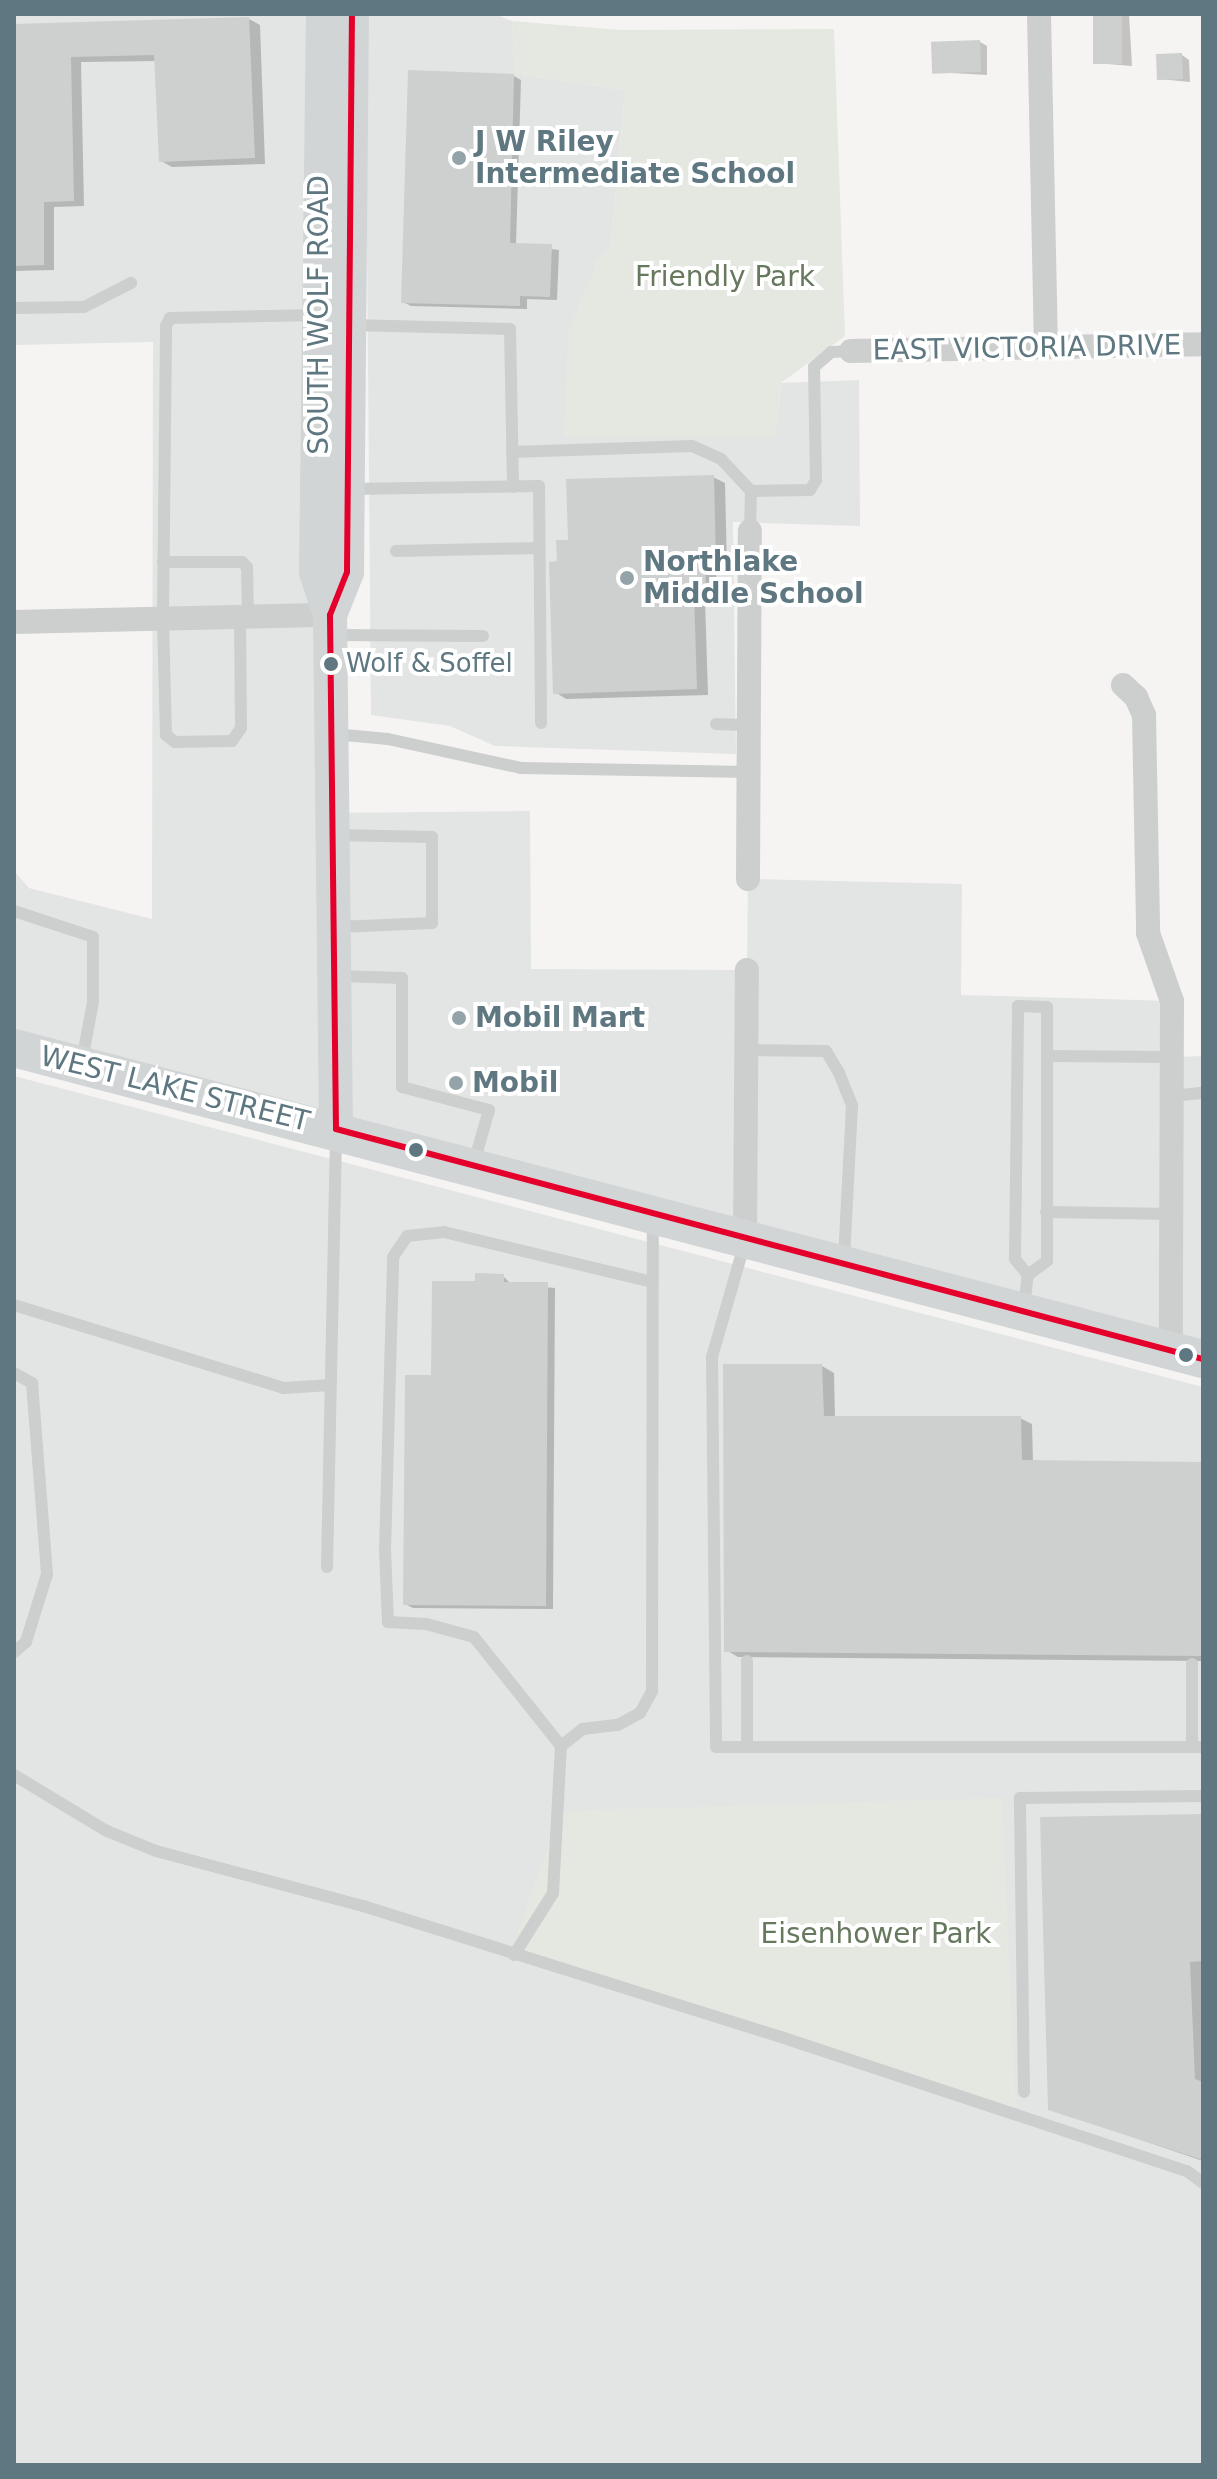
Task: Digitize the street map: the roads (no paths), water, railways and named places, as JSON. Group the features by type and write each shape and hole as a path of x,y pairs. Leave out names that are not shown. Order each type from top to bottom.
{"main road":[{"name":"SOUTH WOLF ROAD","path":"323,14 335,320 348,489 347,572 330,625"},
{"name":"SOUTH WOLF ROAD","path":"336,1129 330,625 316,572 335,320 352,14"},
{"name":"WEST LAKE STREET","path":"14,1048 336,1129 1187,1354"}],"street":[{"path":"1039,14 1046,347"},
{"name":"EAST VICTORIA DRIVE","path":"851,351 1203,344"},
{"path":"748,879 750,531"},
{"path":"14,622 244,616 330,625"},
{"path":"1123,685 1136,697 1146,732 1148,933 1172,1001 1172,1214 1187,1354"},
{"path":"745,1239 747,970"}],"lane":[{"path":"14,308 84,307 131,283"},
{"path":"163,562 242,562 247,567 241,728 232,741 175,742 166,735 163,562 166,326 170,318 335,320 510,329 513,487"},
{"path":"751,491 810,490 816,480 814,367 831,352 851,351"},
{"path":"512,452 692,446 721,459 751,491 750,531"},
{"path":"348,489 539,486 541,723"},
{"path":"396,551 539,548"},
{"path":"330,625 483,636"},
{"path":"716,724 749,725"},
{"path":"331,734 388,739 521,768 749,772"},
{"path":"332,835 432,837 432,923 333,927"},
{"path":"14,911 93,937 93,1002 82,1064"},
{"path":"334,976 402,978 402,1087 489,1110 473,1166"},
{"path":"1023,1313 1028,1275 1047,1261 1047,1007 1018,1006 1015,1259 1028,1275"},
{"path":"747,1050 826,1051 839,1073 852,1106 844,1262"},
{"path":"1047,1056 1172,1057"},
{"path":"1172,1096 1203,1093"},
{"path":"327,1567 336,1129"},
{"path":"1046,1212 1172,1214"},
{"path":"561,1746 583,1729 618,1725 640,1713 652,1691 653,1214"},
{"path":"514,1955 553,1893 561,1746 474,1637 426,1624 388,1622 385,1551 393,1257 407,1236 444,1232 652,1282"},
{"path":"745,1239 712,1357 713,1718 716,1747 1197,1747 1192,1664"},
{"path":"14,1305 284,1388 330,1385"},
{"path":"14,1373 32,1383 47,1574 26,1642 14,1652"},
{"path":"747,1661 747,1747"},
{"path":"14,1775 107,1831 156,1851 363,1906 925,2084 1187,2171 1203,2183"},
{"path":"1024,2092 1020,1798 1203,1796"}],"place":[{"name":"J W Riley Intermediate School","path":"459,158"},
{"name":"Northlake Middle School","path":"627,578"},
{"name":"Wolf & Soffel","path":"331,664"},
{"name":"Mobil Mart","path":"459,1018"},
{"name":"Mobil","path":"456,1083"}],"park label":[{"name":"Friendly Park","path":"725,277"},
{"name":"Eisenhower Park","path":"876,1934"}]}
